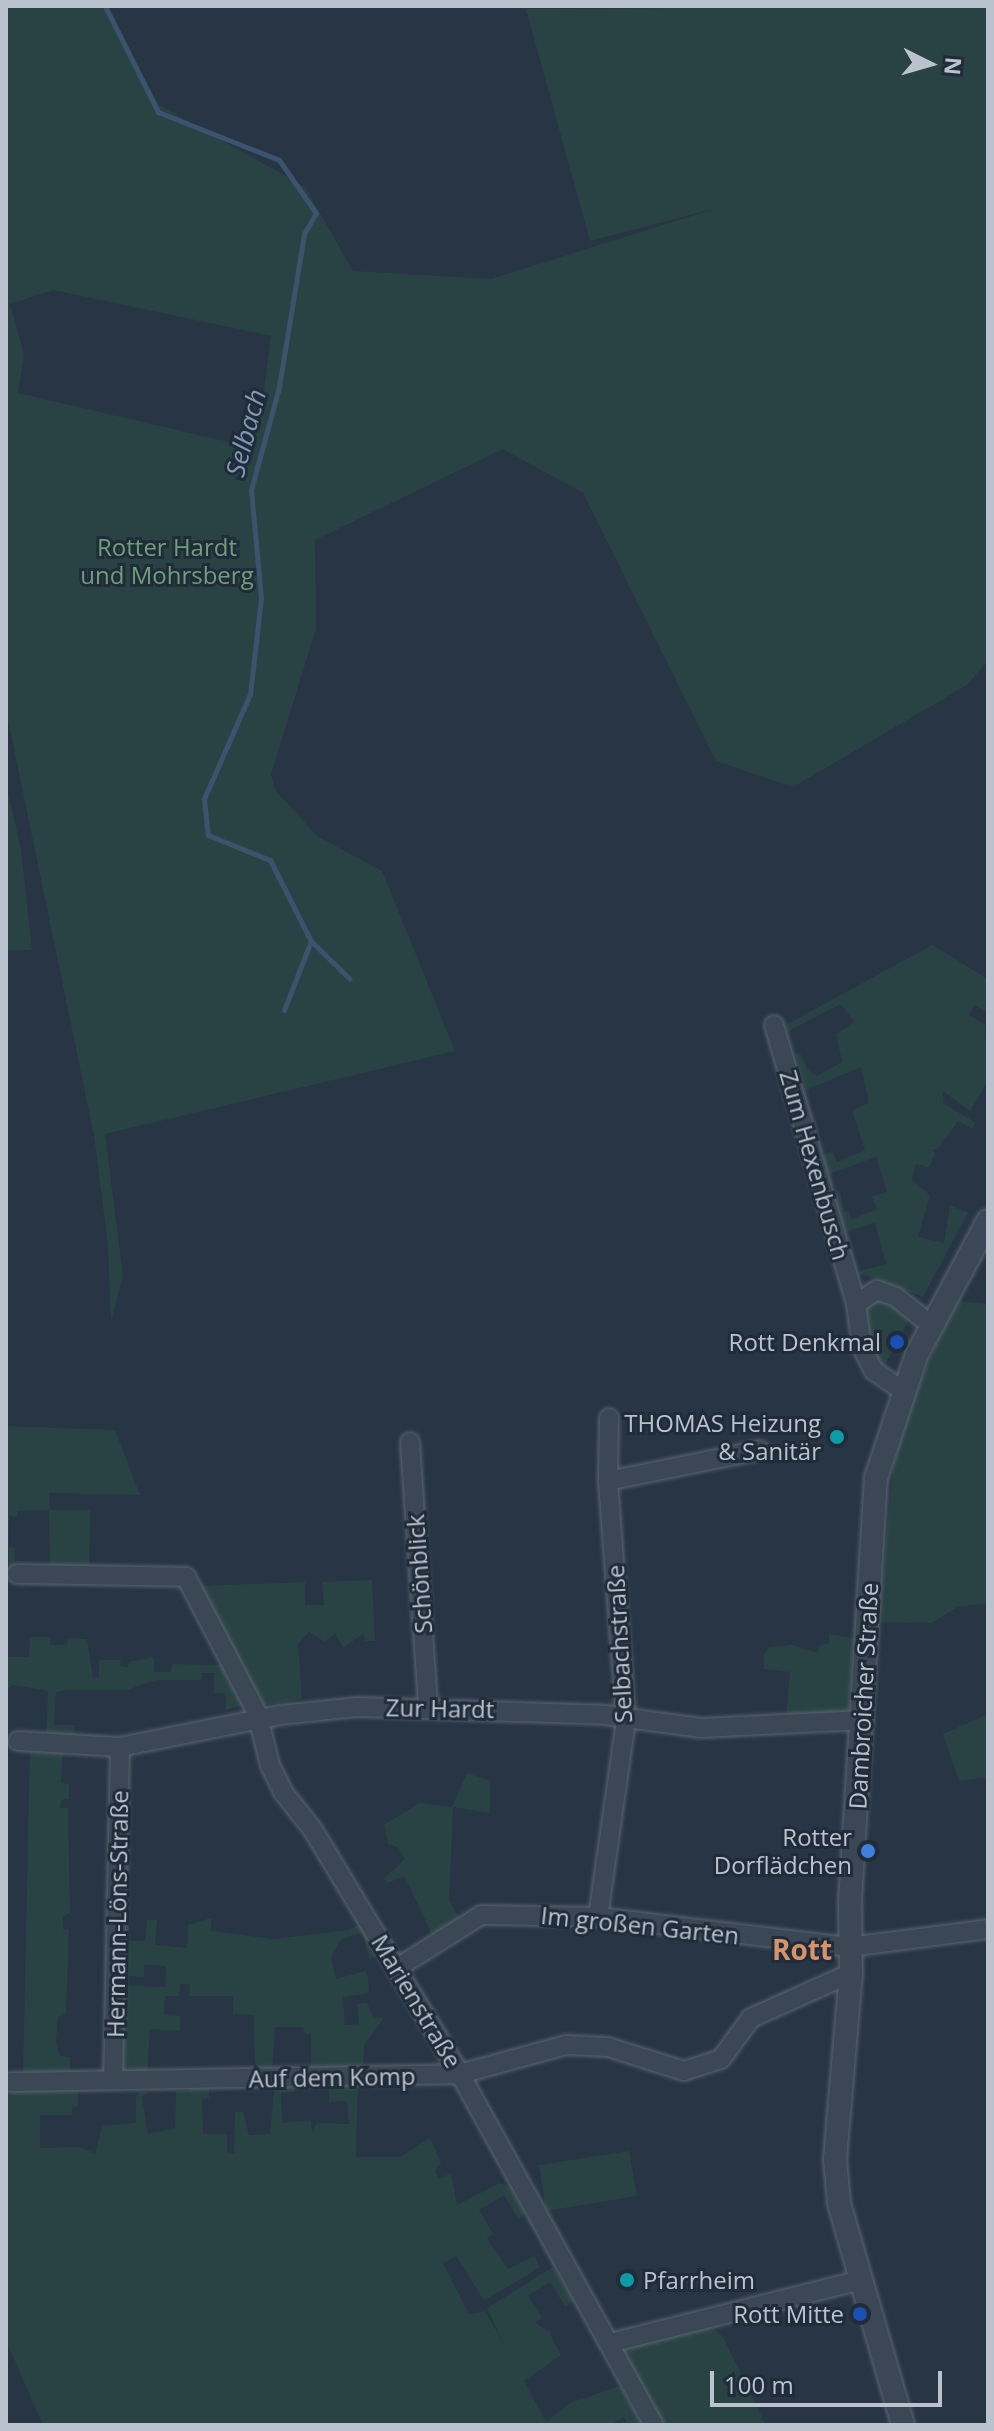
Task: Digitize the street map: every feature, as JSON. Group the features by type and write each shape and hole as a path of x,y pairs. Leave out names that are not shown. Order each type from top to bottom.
{"street":[{"name":"Zum Hexenbusch","path":"774,1025 856,1304 862,1347 874,1371 903,1391"},
{"name":"Dambroicher Straße","path":"903,2425 839,2203 835,2159 851,1973 876,1478 903,1391 931,1325 988,1221"},
{"path":"856,1304 877,1290 896,1297 931,1325"},
{"name":"Selbachstraße","path":"598,1917 626,1721 608,1481 609,1418"},
{"name":"Schönblick","path":"410,1442 428,1706"},
{"path":"608,1481 760,1450"},
{"name":"Marienstraße","path":"17,1574 186,1577 259,1723 283,1792 313,1830 460,2074 654,2425"},
{"name":"Zur Hardt","path":"18,1741 120,1747 259,1723 280,1715 357,1707 428,1706 605,1715 626,1721 701,1728 864,1720"},
{"name":"Hermann-Löns-Straße","path":"113,2080 120,1747"},
{"name":"Im großen Garten","path":"397,1968 481,1915 598,1917 850,1947 988,1929"},
{"name":"Auf dem Komp","path":"11,2082 460,2074 566,2045 608,2047 684,2071 721,2059 751,2018 851,1973"},
{"path":"610,2343 861,2280"}],"green space":[{"name":"Rotter Hardt und Mohrsberg","path":"6,6 105,6 159,105 305,187 353,271 491,279 717,208 590,241 526,9 988,6 988,661 967,685 793,787 716,761 583,493 503,449 315,540 316,629 271,774 276,791 317,836 382,871 455,1051 105,1134 123,1276 111,1321 108,1245 94,1136 6,710","holes":["53,290 271,336 263,397 246,446 18,393 24,354 10,304"]},
{"path":"6,783 21,849 32,950 6,950"},
{"path":"932,945 988,979 988,1012 974,1005 969,1015 985,1024 988,1081 970,1111 943,1091 943,1103 976,1123 972,1129 958,1121 938,1149 932,1149 935,1154 929,1167 916,1164 912,1180 930,1195 918,1237 944,1243 950,1205 968,1213 923,1297 855,1272 886,1264 875,1223 844,1232 834,1193 840,1190 844,1212 849,1211 852,1219 877,1209 872,1197 887,1191 876,1157 829,1174 821,1156 832,1151 837,1162 865,1150 852,1110 869,1103 861,1067 806,1090 795,1054 800,1053 808,1070 817,1076 842,1062 836,1034 854,1022 841,1004 787,1032 786,1025"},
{"path":"879,1299 897,1305 910,1318 885,1365 877,1359 863,1315 869,1303"},
{"path":"955,1301 988,1304 988,1603 957,1607 932,1623 878,1622 894,1463 913,1400"},
{"path":"6,1426 115,1430 140,1495 49,1493 50,1510 90,1510 89,1573 50,1573 49,1510 18,1511 17,1517 9,1516 9,1547 15,1548 14,1573 9,1573"},
{"path":"372,1580 375,1641 365,1641 363,1634 343,1648 335,1633 325,1642 309,1632 298,1644 302,1699 261,1705 197,1586 305,1582 305,1605 324,1605 322,1582"},
{"path":"829,1634 854,1638 848,1715 786,1716 790,1672 764,1669 764,1654 770,1647 792,1645 818,1653 820,1645 829,1643"},
{"path":"30,1637 50,1637 50,1645 67,1645 68,1638 87,1639 93,1678 99,1677 99,1660 121,1660 120,1666 128,1667 129,1662 154,1657 154,1672 171,1672 172,1664 231,1665 251,1703 226,1710 226,1694 214,1693 214,1673 202,1673 201,1680 157,1680 127,1690 66,1690 56,1692 54,1725 75,1725 74,1743 46,1742 48,1691 13,1685 6,1690 7,1657 29,1657"},
{"path":"988,1714 988,1777 959,1781 943,1734"},
{"path":"30,1743 63,1745 61,1783 69,1784 69,1799 61,1800 60,1808 68,1808 70,1913 63,1917 63,1929 69,1930 66,2014 58,2017 56,2041 60,2056 70,2057 70,2080 78,2081 78,2106 72,2107 72,2115 40,2115 40,2148 81,2147 95,2154 102,2126 136,2123 136,2096 141,2092 149,2092 142,2097 148,2134 175,2128 176,2091 189,2091 190,2080 209,2080 209,2098 202,2099 203,2134 227,2134 227,2152 234,2153 235,2112 243,2112 249,2135 270,2134 275,2077 294,2077 294,2092 281,2093 282,2123 311,2120 312,2132 317,2123 349,2124 347,2101 329,2102 329,2076 358,2076 356,2157 400,2157 430,2138 441,2162 435,2171 439,2179 451,2173 457,2205 500,2183 510,2187 526,2214 518,2219 504,2195 479,2210 493,2234 487,2238 508,2269 534,2256 540,2267 484,2301 456,2256 443,2263 469,2314 485,2311 505,2346 487,2308 553,2267 574,2301 565,2306 550,2282 528,2295 542,2318 535,2322 549,2332 561,2355 524,2381 546,2422 570,2403 620,2386 642,2425 628,2425 624,2417 610,2425 43,2425 6,2341 6,2089 23,2077"},
{"path":"467,1773 490,1781 490,1813 453,1807 449,1900 463,1926 436,1943 407,1881 403,1877 387,1883 384,1879 405,1859 398,1847 388,1844 384,1825 419,1803 452,1807"},
{"path":"211,1918 211,1931 273,1939 349,1930 360,1924 384,1949 370,1960 362,1933 341,1939 331,1958 336,1979 365,1971 368,1977 369,1993 343,1997 345,2025 359,2024 357,2004 367,2003 374,2017 384,2018 364,2045 363,2074 311,2075 311,2034 304,2033 303,2027 275,2027 272,2075 255,2076 254,2015 233,2014 233,1996 189,1996 190,1984 180,1984 179,1996 165,1996 164,2015 180,2016 180,2031 150,2029 147,2078 115,2078 117,1985 165,1987 166,1966 144,1965 144,1977 117,1975 117,1940 145,1941 147,1920 157,1920 155,1945 187,1948 188,1925"},
{"path":"629,2151 637,2196 546,2211 539,2165"},
{"path":"710,2326 723,2337 766,2425 659,2425 620,2353 625,2343"}],"waterway":[{"name":"Selbach","path":"105,6 158,112 279,160 316,213 304,234 279,387 251,490 261,598 250,694 204,799 208,835 270,860 311,941 284,1010"},
{"path":"311,941 350,979"}],"place":[{"name":"Rott Denkmal","path":"897,1342"},
{"name":"THOMAS Heizung & Sanitär","path":"837,1437"},
{"name":"Rotter Dorflädchen","path":"868,1851"},
{"name":"Pfarrheim","path":"627,2280"},
{"name":"Rott Mitte","path":"860,2314"}],"district":[{"name":"Rott","path":"802,1949"}]}
